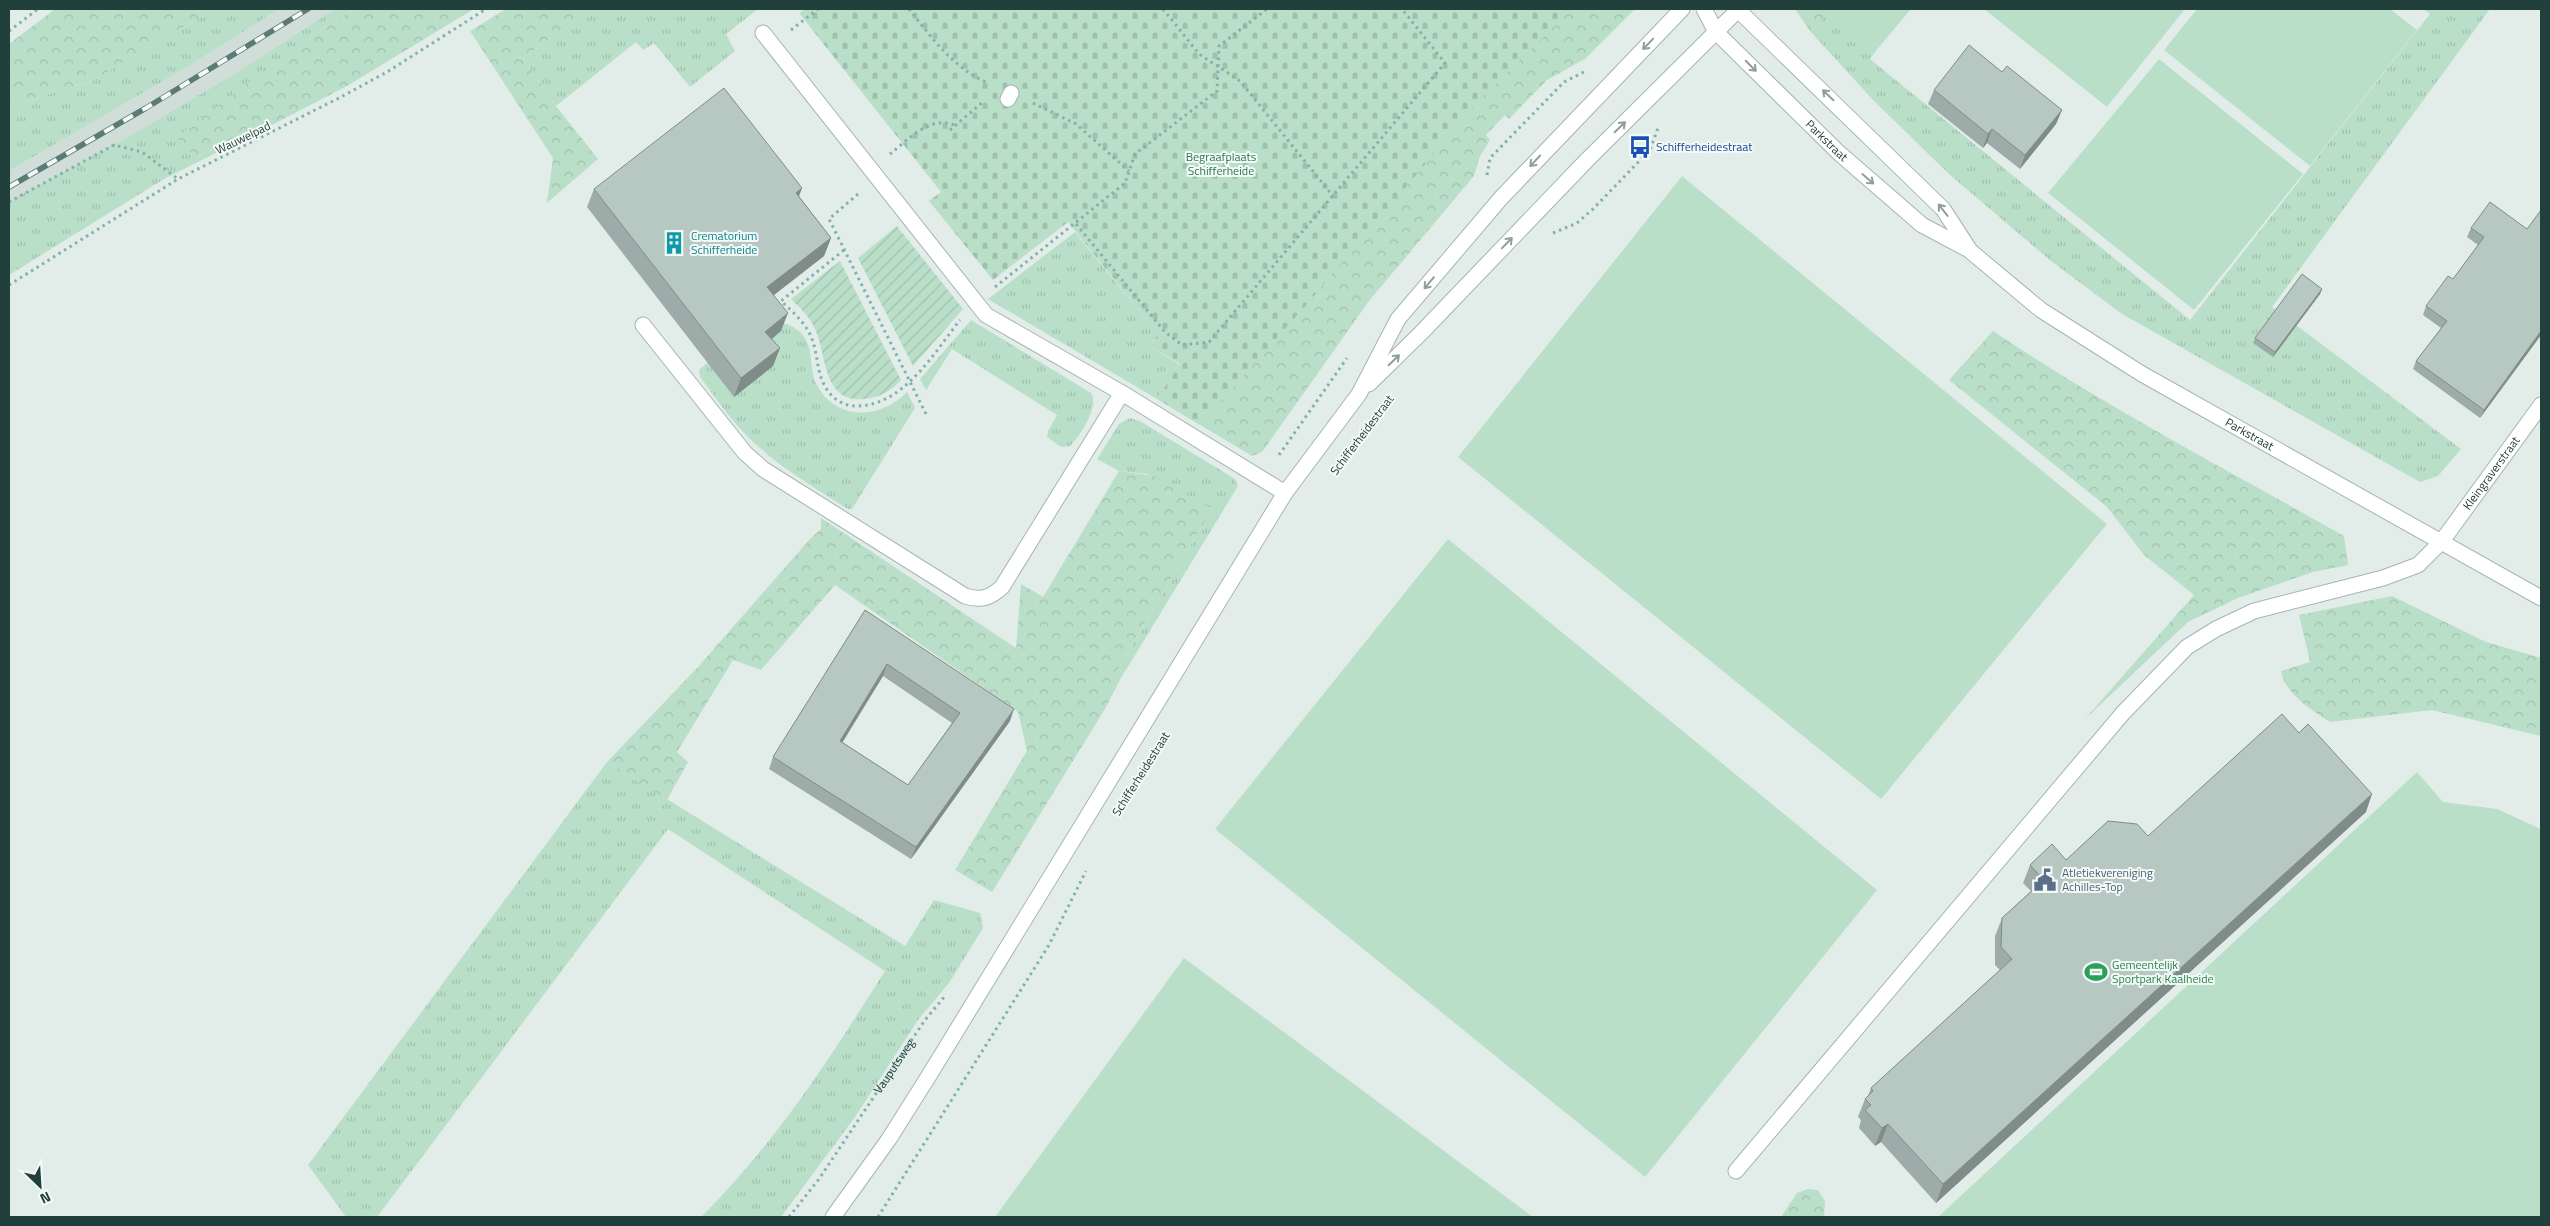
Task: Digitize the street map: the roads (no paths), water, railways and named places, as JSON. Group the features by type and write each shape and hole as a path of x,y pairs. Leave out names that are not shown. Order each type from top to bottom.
{"street":[{"name":"Schifferheidestraat","path":"1359,394 1398,319 1501,198 1682,9"},
{"name":"Parkstraat","path":"1704,9 1716,32 1839,153 1922,226 1969,250 2041,310 2142,374 2541,598"},
{"name":"Schifferheidestraat","path":"833,1217 889,1139 1285,493 1359,394 1421,333 1587,160 1738,9"},
{"name":"Parkstraat","path":"1738,9 1943,209 1969,250"},
{"path":"768,38 986,315 1122,393 1285,493"},
{"path":"643,325 730,436 763,469 965,596 976,599 989,597 1002,587 1122,393"},
{"name":"Kleingraverstraat","path":"1736,1171 2123,713 2187,647 2216,629 2254,611 2383,578 2418,565 2442,541 2541,405"}],"railway":[{"path":"9,187 146,108 308,9"}],"place":[{"name":"Schifferheidestraat","path":"1640,147"},
{"name":"Crematorium Schifferheide","path":"674,243"},
{"name":"Atletiekvereniging Achilles-Top","path":"2045,880"},
{"name":"Gemeentelijk Sportpark Kaalheide","path":"2096,972"}],"park label":[{"name":"Begraafplaats Schifferheide","path":"1221,164"}]}
